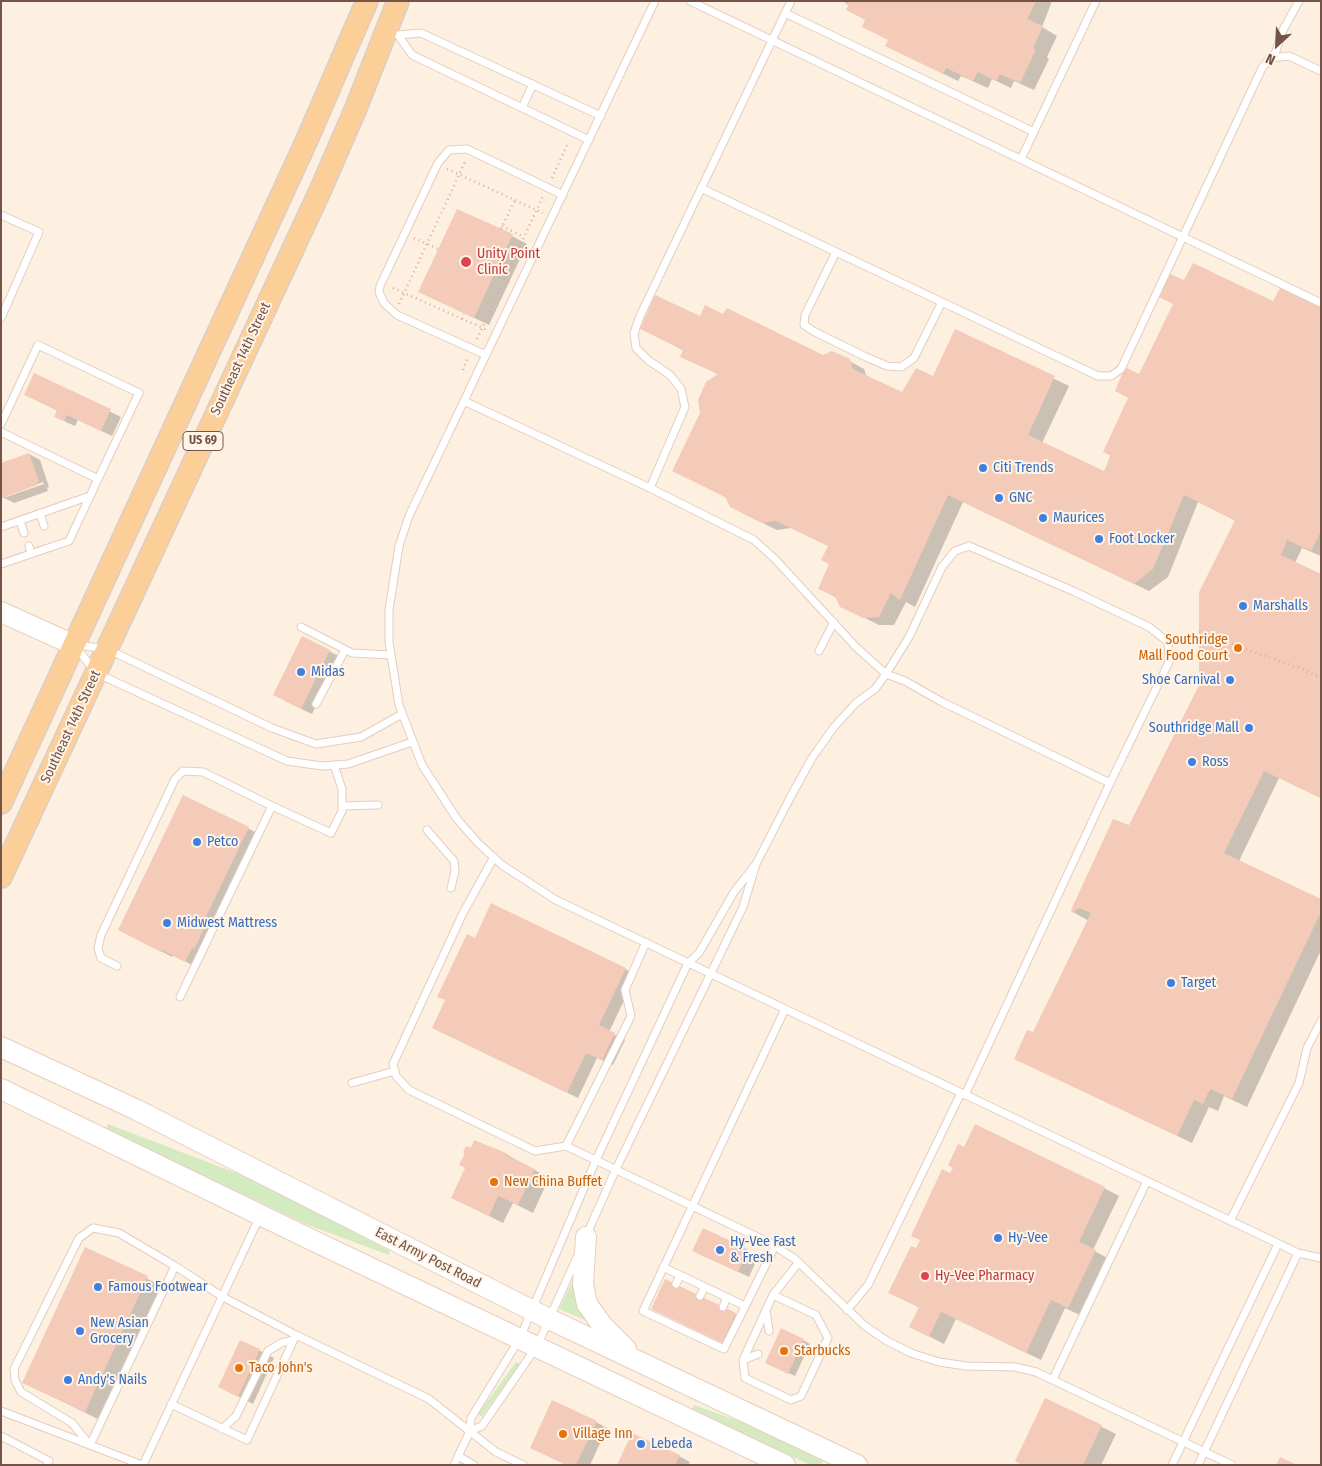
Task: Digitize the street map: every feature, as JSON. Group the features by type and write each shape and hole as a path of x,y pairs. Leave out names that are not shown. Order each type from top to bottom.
{"main road":[{"name":"US 69","path":"1,803 306,142 367,1"},
{"name":"Southeast 14th Street","path":"1,877 393,33 398,1"},
{"path":"1,612 74,645"},
{"name":"East Army Post Road","path":"1,1048 137,1110 541,1315 857,1465"},
{"path":"1,1089 260,1215 785,1465"},
{"path":"586,1237 583,1284 588,1304 602,1325 636,1360"}],"lane":[{"path":"656,1 409,516 399,546 389,610 390,655 392,674 402,714 422,765 438,793 457,819 494,857 528,883 556,900 1278,1244 1298,1253 1321,1258"},
{"path":"690,1 1321,302"},
{"path":"650,488 685,407 681,390 670,375 648,360 636,348 634,333 640,316 791,1"},
{"path":"1021,158 1096,1"},
{"path":"1274,57 1283,30 1299,1"},
{"path":"785,14 1034,132"},
{"path":"393,33 421,33 601,116"},
{"path":"393,33 412,55 589,140"},
{"path":"701,188 1098,376 1111,376 1121,369 1182,235 1262,68 1270,58 1289,56 1321,71"},
{"path":"522,108 533,84"},
{"path":"486,355 398,314 388,308 379,292 384,277 440,157 449,150 467,149 563,196"},
{"path":"1,215 39,232 1,318"},
{"path":"836,252 805,315 804,324 815,332 858,354 887,366 901,367 914,358 942,302"},
{"path":"1,424 38,346 139,393 70,541 51,543 30,550 1,564"},
{"path":"464,402 650,488 754,540 775,559 886,674 905,681 942,702 1110,783"},
{"path":"1,432 98,479"},
{"path":"1,527 90,496"},
{"path":"40,513 44,526"},
{"path":"20,520 24,533"},
{"path":"454,1465 470,1430 471,1418 529,1342 541,1315 586,1237 616,1169 742,907 756,864 812,758 834,726 856,703 875,689 909,637 942,567 955,551 969,546 1073,591 1149,627 1168,642 1169,662 963,1094 873,1276 847,1310"},
{"path":"819,651 834,622"},
{"path":"301,627 345,650 357,654 390,655"},
{"path":"74,645 107,649 272,728 316,744 361,737 402,714"},
{"path":"74,645 96,673 287,761 303,765 348,764 412,742"},
{"path":"316,704 345,650"},
{"path":"117,966 101,958 98,948 101,935 175,779 183,771 203,772 331,833 342,811 342,789 334,765"},
{"path":"342,806 378,805"},
{"path":"180,997 272,806"},
{"path":"427,830 454,861 455,871 451,888"},
{"path":"494,857 463,913 393,1064 396,1076 409,1090 535,1151 566,1146 775,1246 799,1262 865,1326 887,1341 911,1353 939,1362 966,1366 1015,1367 1053,1379 1232,1465"},
{"path":"470,1430 482,1426 529,1342 541,1315 596,1160 688,963 699,953 734,892 756,864"},
{"path":"566,1146 631,1016 625,990 646,942"},
{"path":"775,1246 724,1349 686,1328 643,1311 691,1205 785,1009"},
{"path":"1230,1221 1298,1083 1306,1048 1321,1020"},
{"path":"352,1083 394,1071"},
{"path":"1053,1379 1147,1181"},
{"path":"1,1411 143,1465 260,1215"},
{"path":"90,1445 72,1423 21,1392 15,1380 14,1370 79,1238 93,1228 119,1233 223,1297 295,1337 429,1399 496,1452 523,1465"},
{"path":"1172,1465 1278,1244"},
{"path":"1198,1465 1298,1253"},
{"path":"774,1295 816,1315 828,1338 801,1396 791,1400 745,1378 742,1360 774,1295 799,1262"},
{"path":"90,1445 175,1266"},
{"path":"663,1267 745,1306"},
{"path":"676,1284 680,1275"},
{"path":"700,1296 705,1287"},
{"path":"723,1306 727,1297"},
{"path":"766,1311 769,1331"},
{"path":"171,1404 247,1440 295,1337"},
{"path":"222,1429 236,1416 268,1351 295,1337"},
{"path":"742,1360 758,1354"},
{"path":"1,1436 49,1461 47,1465"},
{"path":"458,1456 474,1465"}],"path":[{"path":"463,370 567,145"},
{"path":"399,304 465,162"},
{"path":"447,169 544,214"},
{"path":"515,200 501,228 524,237"},
{"path":"414,238 438,249"},
{"path":"494,275 511,283"},
{"path":"393,288 488,331"},
{"path":"462,319 464,314"},
{"path":"1199,632 1302,669 1321,678"}],"green space":[{"path":"108,1124 257,1181 390,1251 389,1255 308,1225 106,1129"},
{"path":"575,1276 590,1322 559,1309"},
{"path":"516,1362 520,1364 482,1417 478,1414"},
{"path":"694,1405 770,1432 824,1459 821,1465 810,1465 692,1409"}],"building":[{"path":"843,1 1036,1 1027,19 1043,26 1033,48 1036,50 1020,83 1000,74 996,81 978,72 973,81 946,68 943,74 885,46 888,40 862,27 865,20 846,10 849,4"},
{"name":"Unity Point Clinic","path":"457,209 513,234 474,318 418,292"},
{"name":"Southridge Mall","path":"1193,263 1273,301 1281,286 1321,305 1321,531 1311,551 1287,540 1281,555 1321,574 1321,798 1264,771 1224,853 1321,899 1321,916 1319,916 1232,1099 1210,1089 1203,1104 1194,1100 1177,1136 1014,1059 1027,1030 1033,1032 1091,913 1079,908 1072,913 1071,910 1113,819 1129,825 1199,685 1199,592 1235,520 1184,495 1153,569 1134,584 948,495 900,600 891,593 879,617 863,618 840,607 835,596 818,589 829,564 821,560 828,546 776,521 762,523 730,507 725,497 672,471 700,413 698,400 706,382 718,374 680,357 683,350 640,329 655,295 700,316 705,305 723,314 727,308 823,355 832,351 850,359 853,369 902,392 916,368 933,376 955,329 1055,376 1028,435 1104,471 1111,456 1103,452 1128,398 1115,391 1125,367 1139,374 1173,304 1159,297 1170,274 1184,280"},
{"path":"34,373 111,409 101,431 67,415 64,421 54,417 57,410 24,395"},
{"path":"29,453 39,481 37,485 2,498 1,463"},
{"name":"Midas","path":"302,636 330,650 301,709 273,695"},
{"path":"183,795 249,827 202,925 205,927 185,962 118,930"},
{"path":"491,903 626,968 599,1025 615,1033 602,1060 586,1053 567,1093 432,1028 445,1000 437,997 467,934 475,938"},
{"name":"Hy-Vee","path":"975,1124 1105,1187 1079,1242 1096,1250 1068,1308 1051,1300 1026,1353 941,1312 929,1337 909,1327 919,1307 888,1293 911,1246 916,1248 920,1240 911,1236 942,1169 950,1173 953,1168 948,1165 958,1144 964,1147"},
{"name":"New China Buffet","path":"474,1140 506,1153 505,1155 535,1169 518,1205 498,1196 489,1216 451,1198 465,1168 459,1165 465,1153 463,1152 466,1146 471,1148"},
{"name":"Hy-Vee Fast & Fresh","path":"703,1228 748,1249 738,1272 692,1251"},
{"path":"85,1247 148,1276 85,1412 22,1383"},
{"path":"665,1279 736,1313 722,1343 651,1309"},
{"name":"Starbucks","path":"781,1328 804,1339 788,1374 765,1363"},
{"name":"Taco John's","path":"240,1340 260,1349 238,1397 218,1387"},
{"path":"1045,1398 1102,1425 1083,1465 1022,1465 1015,1461"},
{"name":"Village Inn","path":"552,1400 597,1421 576,1465 566,1465 530,1448"},
{"name":"Lebeda","path":"632,1433 680,1455 675,1465 617,1465"},
{"path":"1280,1457 1297,1465 1276,1465"}],"place":[{"name":"Unity Point Clinic","path":"466,262"},
{"name":"Citi Trends","path":"983,468"},
{"name":"GNC","path":"999,498"},
{"name":"Maurices","path":"1043,518"},
{"name":"Foot Locker","path":"1099,539"},
{"name":"Marshalls","path":"1243,606"},
{"name":"Southridge Mall Food Court","path":"1238,648"},
{"name":"Midas","path":"301,672"},
{"name":"Shoe Carnival","path":"1230,680"},
{"name":"Southridge Mall","path":"1249,728"},
{"name":"Ross","path":"1192,762"},
{"name":"Petco","path":"197,842"},
{"name":"Midwest Mattress","path":"167,923"},
{"name":"Target","path":"1171,983"},
{"name":"New China Buffet","path":"494,1182"},
{"name":"Hy-Vee","path":"998,1238"},
{"name":"Hy-Vee Fast & Fresh","path":"720,1250"},
{"name":"Hy-Vee Pharmacy","path":"925,1276"},
{"name":"Famous Footwear","path":"98,1287"},
{"name":"New Asian Grocery","path":"80,1331"},
{"name":"Starbucks","path":"784,1351"},
{"name":"Taco John's","path":"239,1368"},
{"name":"Andy's Nails","path":"68,1380"},
{"name":"Village Inn","path":"563,1434"},
{"name":"Lebeda","path":"641,1444"}]}
